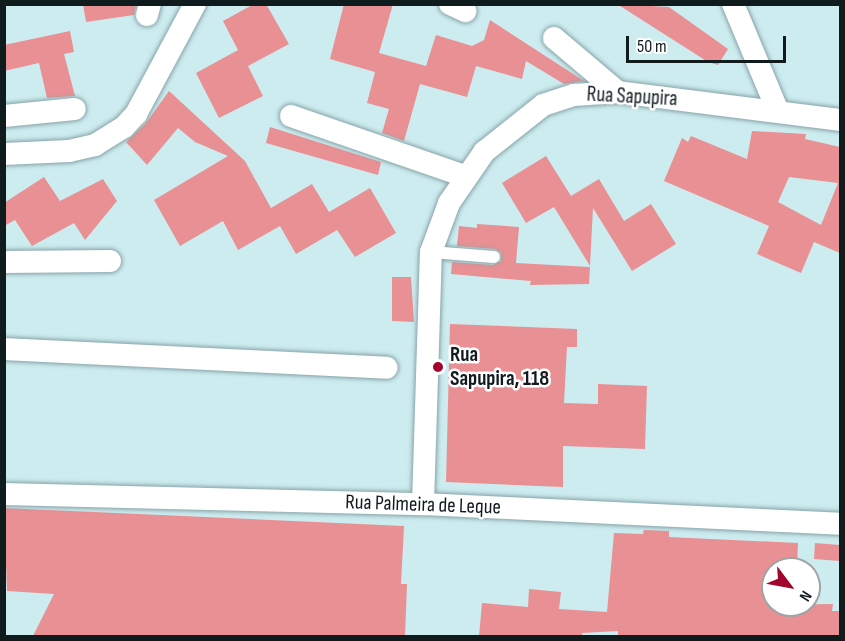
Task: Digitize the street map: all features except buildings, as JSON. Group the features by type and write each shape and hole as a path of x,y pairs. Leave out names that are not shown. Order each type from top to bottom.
{"street":[{"path":"4,154 69,151 95,145 124,126 136,114 195,4"},
{"path":"733,6 777,109"},
{"path":"554,38 618,92"},
{"name":"Rua Sapupira","path":"423,504 431,252 464,176 484,152 543,105 574,95 618,92 777,109 840,120"},
{"path":"4,116 75,109"},
{"path":"291,116 464,176"},
{"path":"4,262 110,261"},
{"path":"4,349 387,368"},
{"name":"Rua Palmeira de Leque","path":"4,494 423,504 840,524"}],"lane":[{"path":"431,252 494,257"}],"place":[{"name":"Rua Sapupira, 118","path":"438,367"}]}
